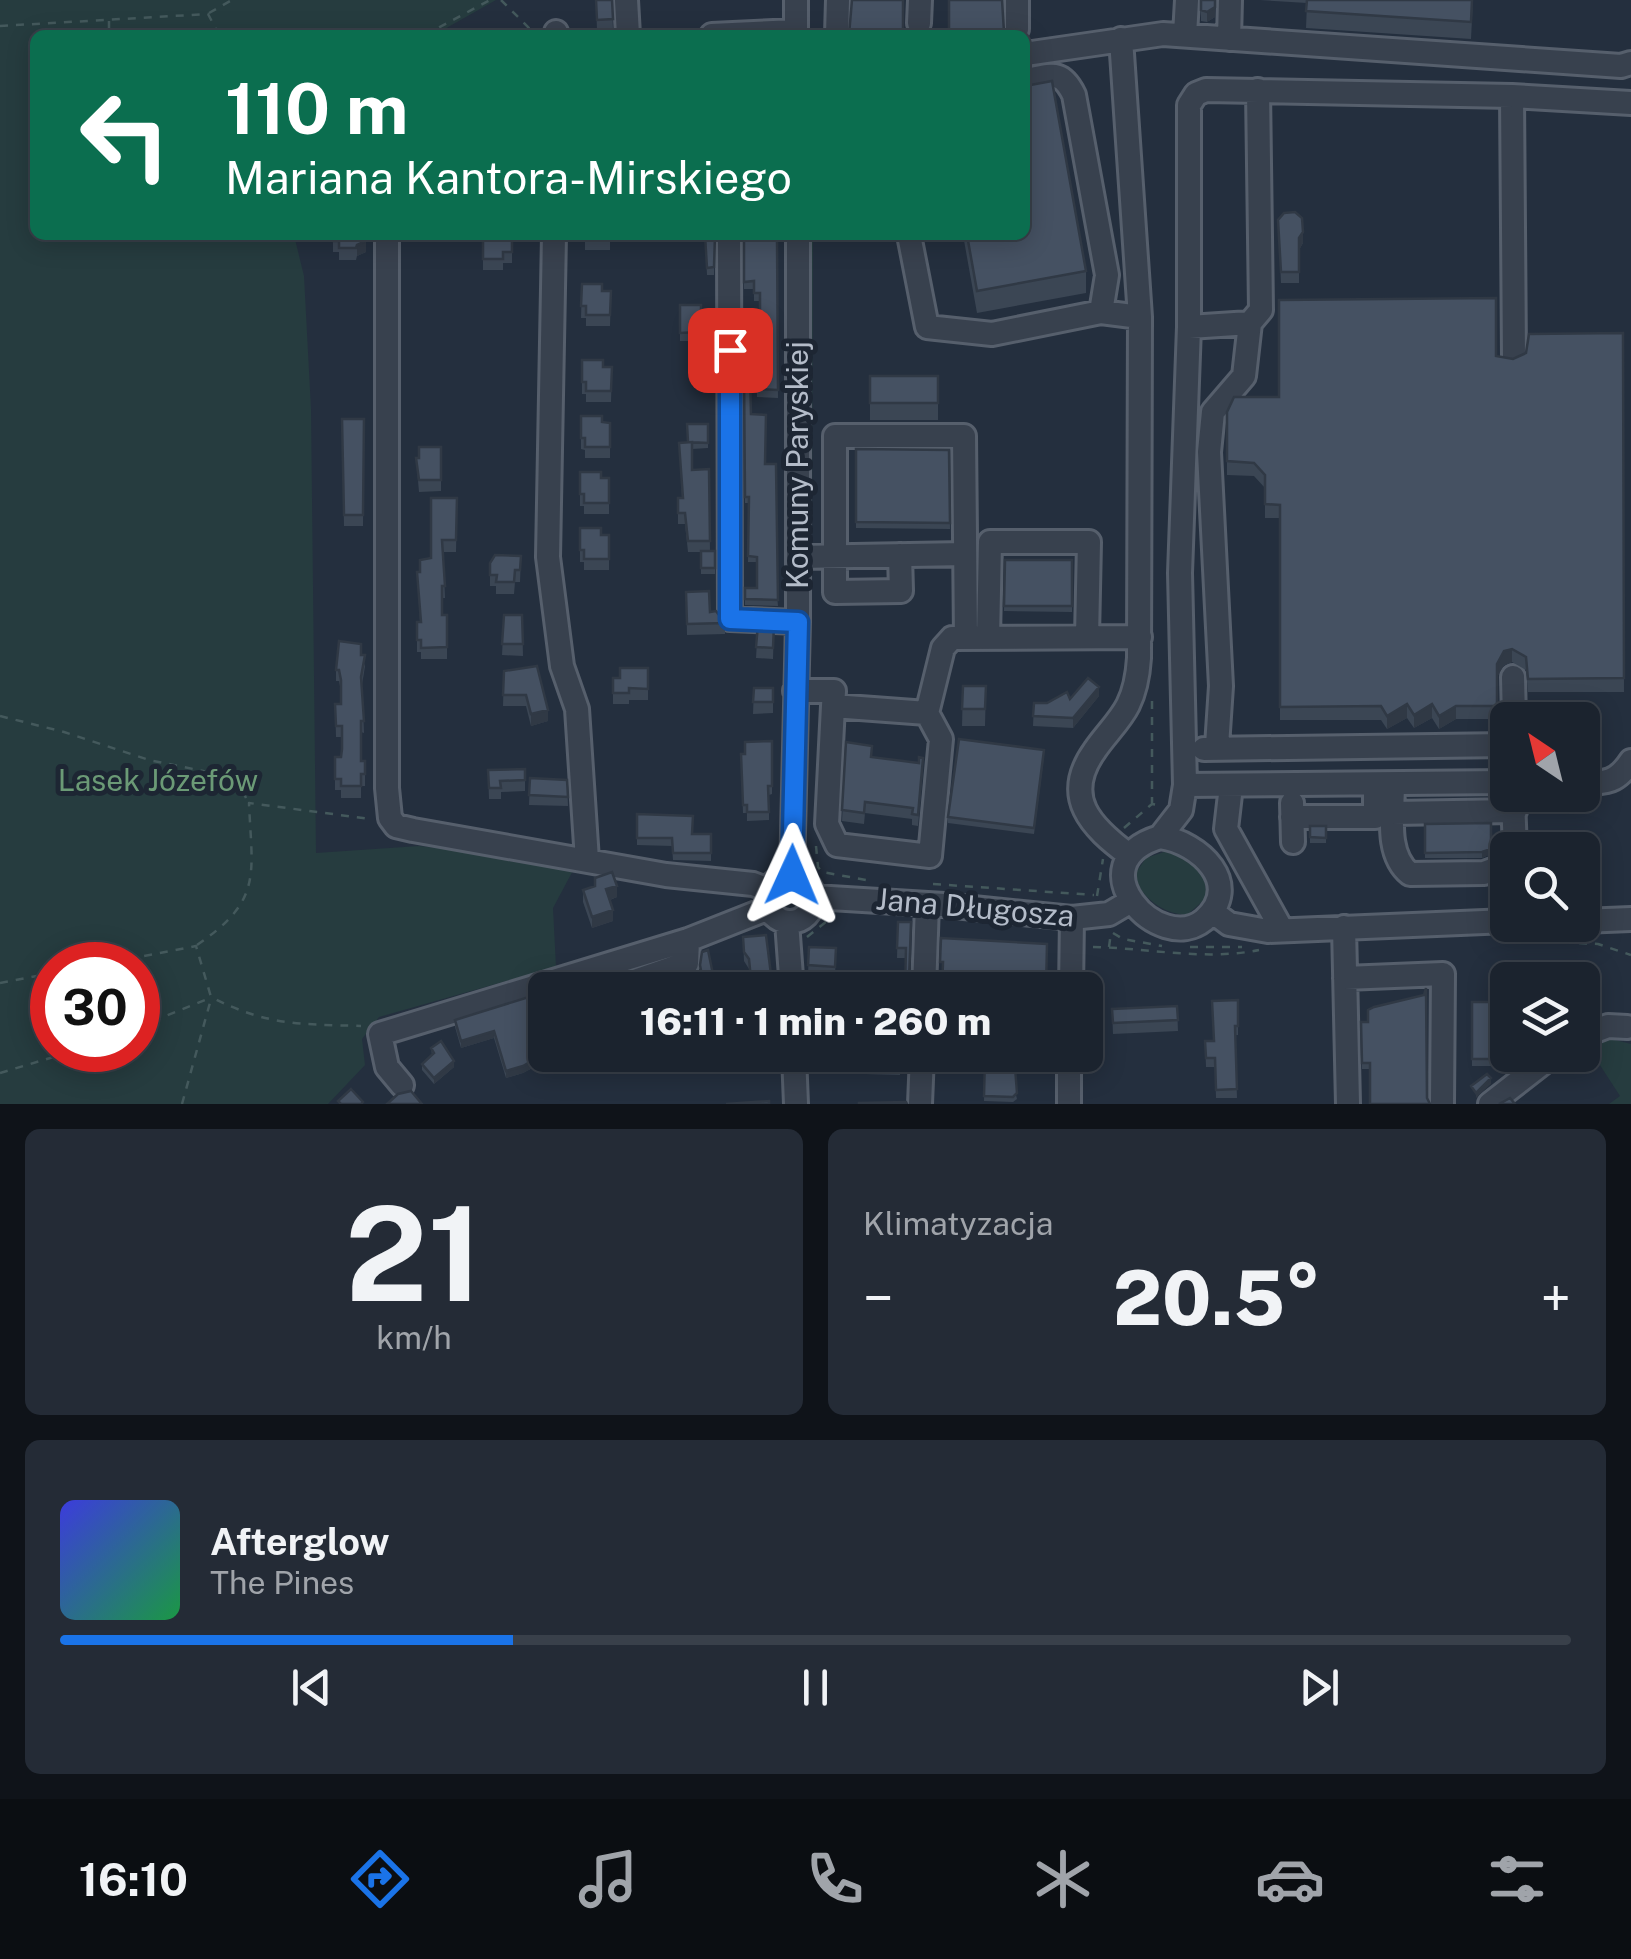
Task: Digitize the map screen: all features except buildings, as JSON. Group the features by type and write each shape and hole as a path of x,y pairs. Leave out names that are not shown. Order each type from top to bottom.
{"street":[{"path":"626,0 628,30"},
{"path":"796,0 796,30"},
{"path":"837,30 838,0"},
{"path":"1017,0 1017,30"},
{"path":"1186,0 1186,35"},
{"path":"1229,39 1230,0"},
{"path":"1030,53 1164,34 1626,64"},
{"path":"1121,39 1140,317 1140,637 1138,669 1128,705 1088,760 1081,780 1086,812 1098,831 1130,854"},
{"path":"1030,79 1057,75 1067,80 1074,94 1107,276 1101,312"},
{"path":"1196,849 1182,810 1186,786 1180,574 1189,327 1189,105 1196,94 1206,90 1512,96 1631,103"},
{"path":"1216,746 1221,686 1209,452 1213,412 1244,376 1250,323 1261,310 1258,90"},
{"path":"1512,96 1514,358"},
{"path":"387,240 390,818 396,826 412,830 666,875 753,884 775,907 806,916 814,897 810,885 792,875 778,879 775,907 788,972"},
{"path":"554,240 548,556 562,666 577,709 587,860"},
{"path":"729,240 730,619 798,622"},
{"name":"Komuny Paryskiej","path":"792,875 798,622 798,240"},
{"path":"910,240 927,327 992,334 1101,312 1140,317"},
{"path":"1189,327 1250,323"},
{"path":"900,555 901,590 834,592 835,436 964,436 965,554 977,638"},
{"path":"977,638 990,542 1089,542 1088,637"},
{"path":"798,557 965,554"},
{"path":"794,691 834,691 828,824 836,845 930,856 941,739 927,712 943,648 952,638 1140,637"},
{"path":"1513,677 1514,702"},
{"path":"833,706 927,712"},
{"path":"1185,752 1216,746 1490,745"},
{"path":"1600,783 1619,778 1630,763"},
{"path":"1186,786 1490,782"},
{"path":"1292,784 1294,842"},
{"path":"1384,784 1401,813 1394,854 1410,874 1490,870"},
{"path":"1292,817 1375,817 1384,784"},
{"path":"1230,786 1226,829 1269,942"},
{"path":"1401,813 1490,805"},
{"path":"1160,837 1182,810"},
{"path":"1160,837 1176,838 1196,849 1216,871 1220,897 1212,912 1198,924 1180,928 1160,924 1132,902 1122,879 1130,854 1144,842 1160,837"},
{"name":"Jana Długosza","path":"814,897 1072,918 1109,914 1132,902"},
{"path":"925,972 927,904"},
{"path":"402,1085 387,1067 380,1034 688,940 775,907"},
{"path":"1212,912 1229,924 1255,930 1269,942"},
{"path":"1070,972 1072,918"},
{"path":"1600,920 1631,919"},
{"path":"1269,942 1344,927 1490,922"},
{"path":"1344,927 1348,1104"},
{"path":"661,972 687,963 688,940"},
{"path":"1345,978 1443,974 1442,1104"},
{"path":"1600,1029 1626,1027"},
{"path":"795,1072 796,1104"},
{"path":"920,1104 921,1072"},
{"path":"1069,1072 1070,1104"},
{"path":"1490,1104 1530,1072"}],"path":[{"path":"0,26 208,14 232,0"},
{"path":"434,30 490,0"},
{"path":"501,0 531,30"},
{"path":"208,14 216,30"},
{"path":"109,20 110,30"},
{"path":"1152,690 1152,804"},
{"path":"0,716 150,760 218,774 241,788 249,804 253,880 243,904 217,932 196,946 160,953"},
{"path":"249,804 377,820 390,818"},
{"path":"1109,947 1111,931 1124,940 1161,946 1269,942"},
{"path":"1083,946 1226,954 1269,942"},
{"path":"182,1104 212,997 196,946"},
{"path":"0,984 30,978"},
{"path":"160,1018 212,997 276,1023 366,1027 380,1034"},
{"path":"0,1073 30,1064"}],"green space":[{"name":"Lasek Józefów","path":"0,0 496,0 443,30 30,30 30,240 295,240 304,276 311,409 316,853 419,846 577,863 553,908 556,967 379,1017 362,1039 365,1065 328,1104 0,1104"},
{"path":"806,240 813,240 812,541"},
{"path":"1167,851 1190,862 1205,882 1205,899 1187,915 1158,906 1137,884 1137,871 1146,858"},
{"path":"1600,1036 1631,1044 1631,1104 1609,1104 1620,1096 1600,1065"}],"route":[{"path":"730,350 730,619 798,622 792,875"}]}
